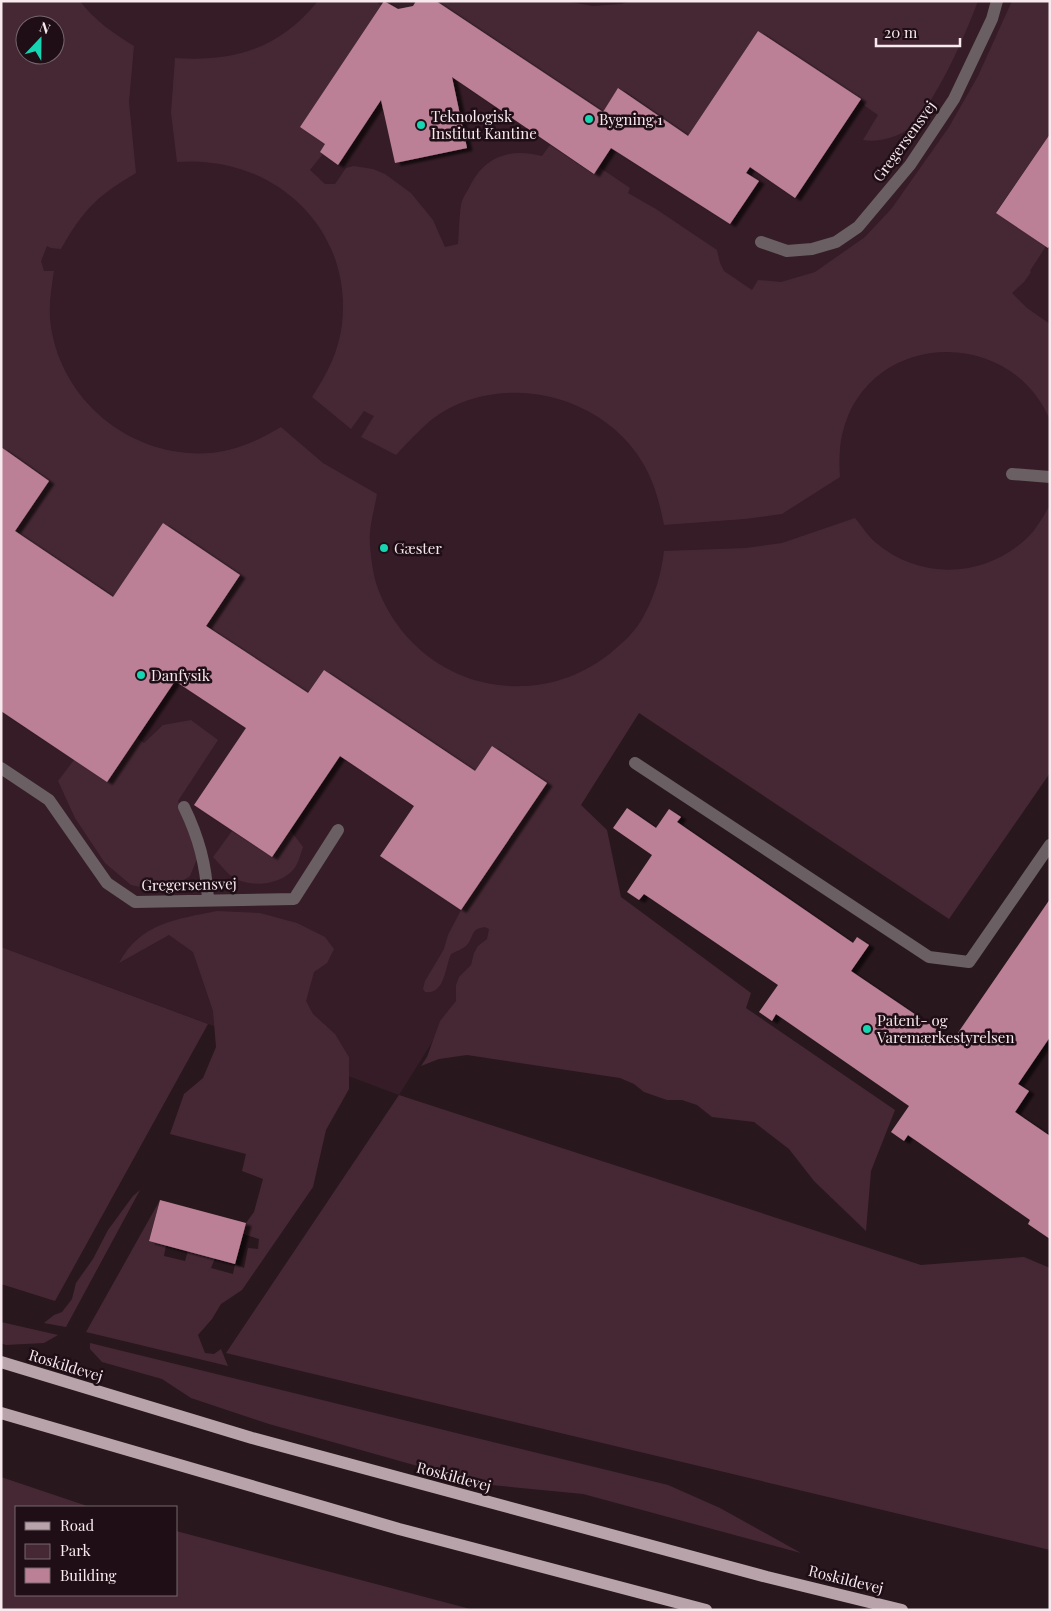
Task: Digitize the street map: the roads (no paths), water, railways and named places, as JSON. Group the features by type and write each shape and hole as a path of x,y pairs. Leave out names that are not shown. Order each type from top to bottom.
{"main road":[{"name":"Roskildevej","path":"1,1362 252,1438 767,1577 902,1610"},
{"path":"1,1413 399,1529 706,1610"}],"street":[{"name":"Gregersensvej","path":"761,242 787,251 812,250 836,242 858,227 910,165 954,99 992,19 997,1"},
{"path":"1012,474 1050,477"},
{"path":"635,763 929,957 969,962 1050,845"},
{"name":"Gregersensvej","path":"1,768 49,800 107,883 135,902 208,899 294,899 338,830"},
{"path":"184,807 197,835 207,873 208,899"}],"place":[{"name":"Bygning 1","path":"589,119"},
{"name":"Teknologisk Institut Kantine","path":"421,125"},
{"name":"Gæster","path":"384,548"},
{"name":"Danfysik","path":"141,675"},
{"name":"Patent- og Varemærkestyrelsen","path":"867,1029"}]}
